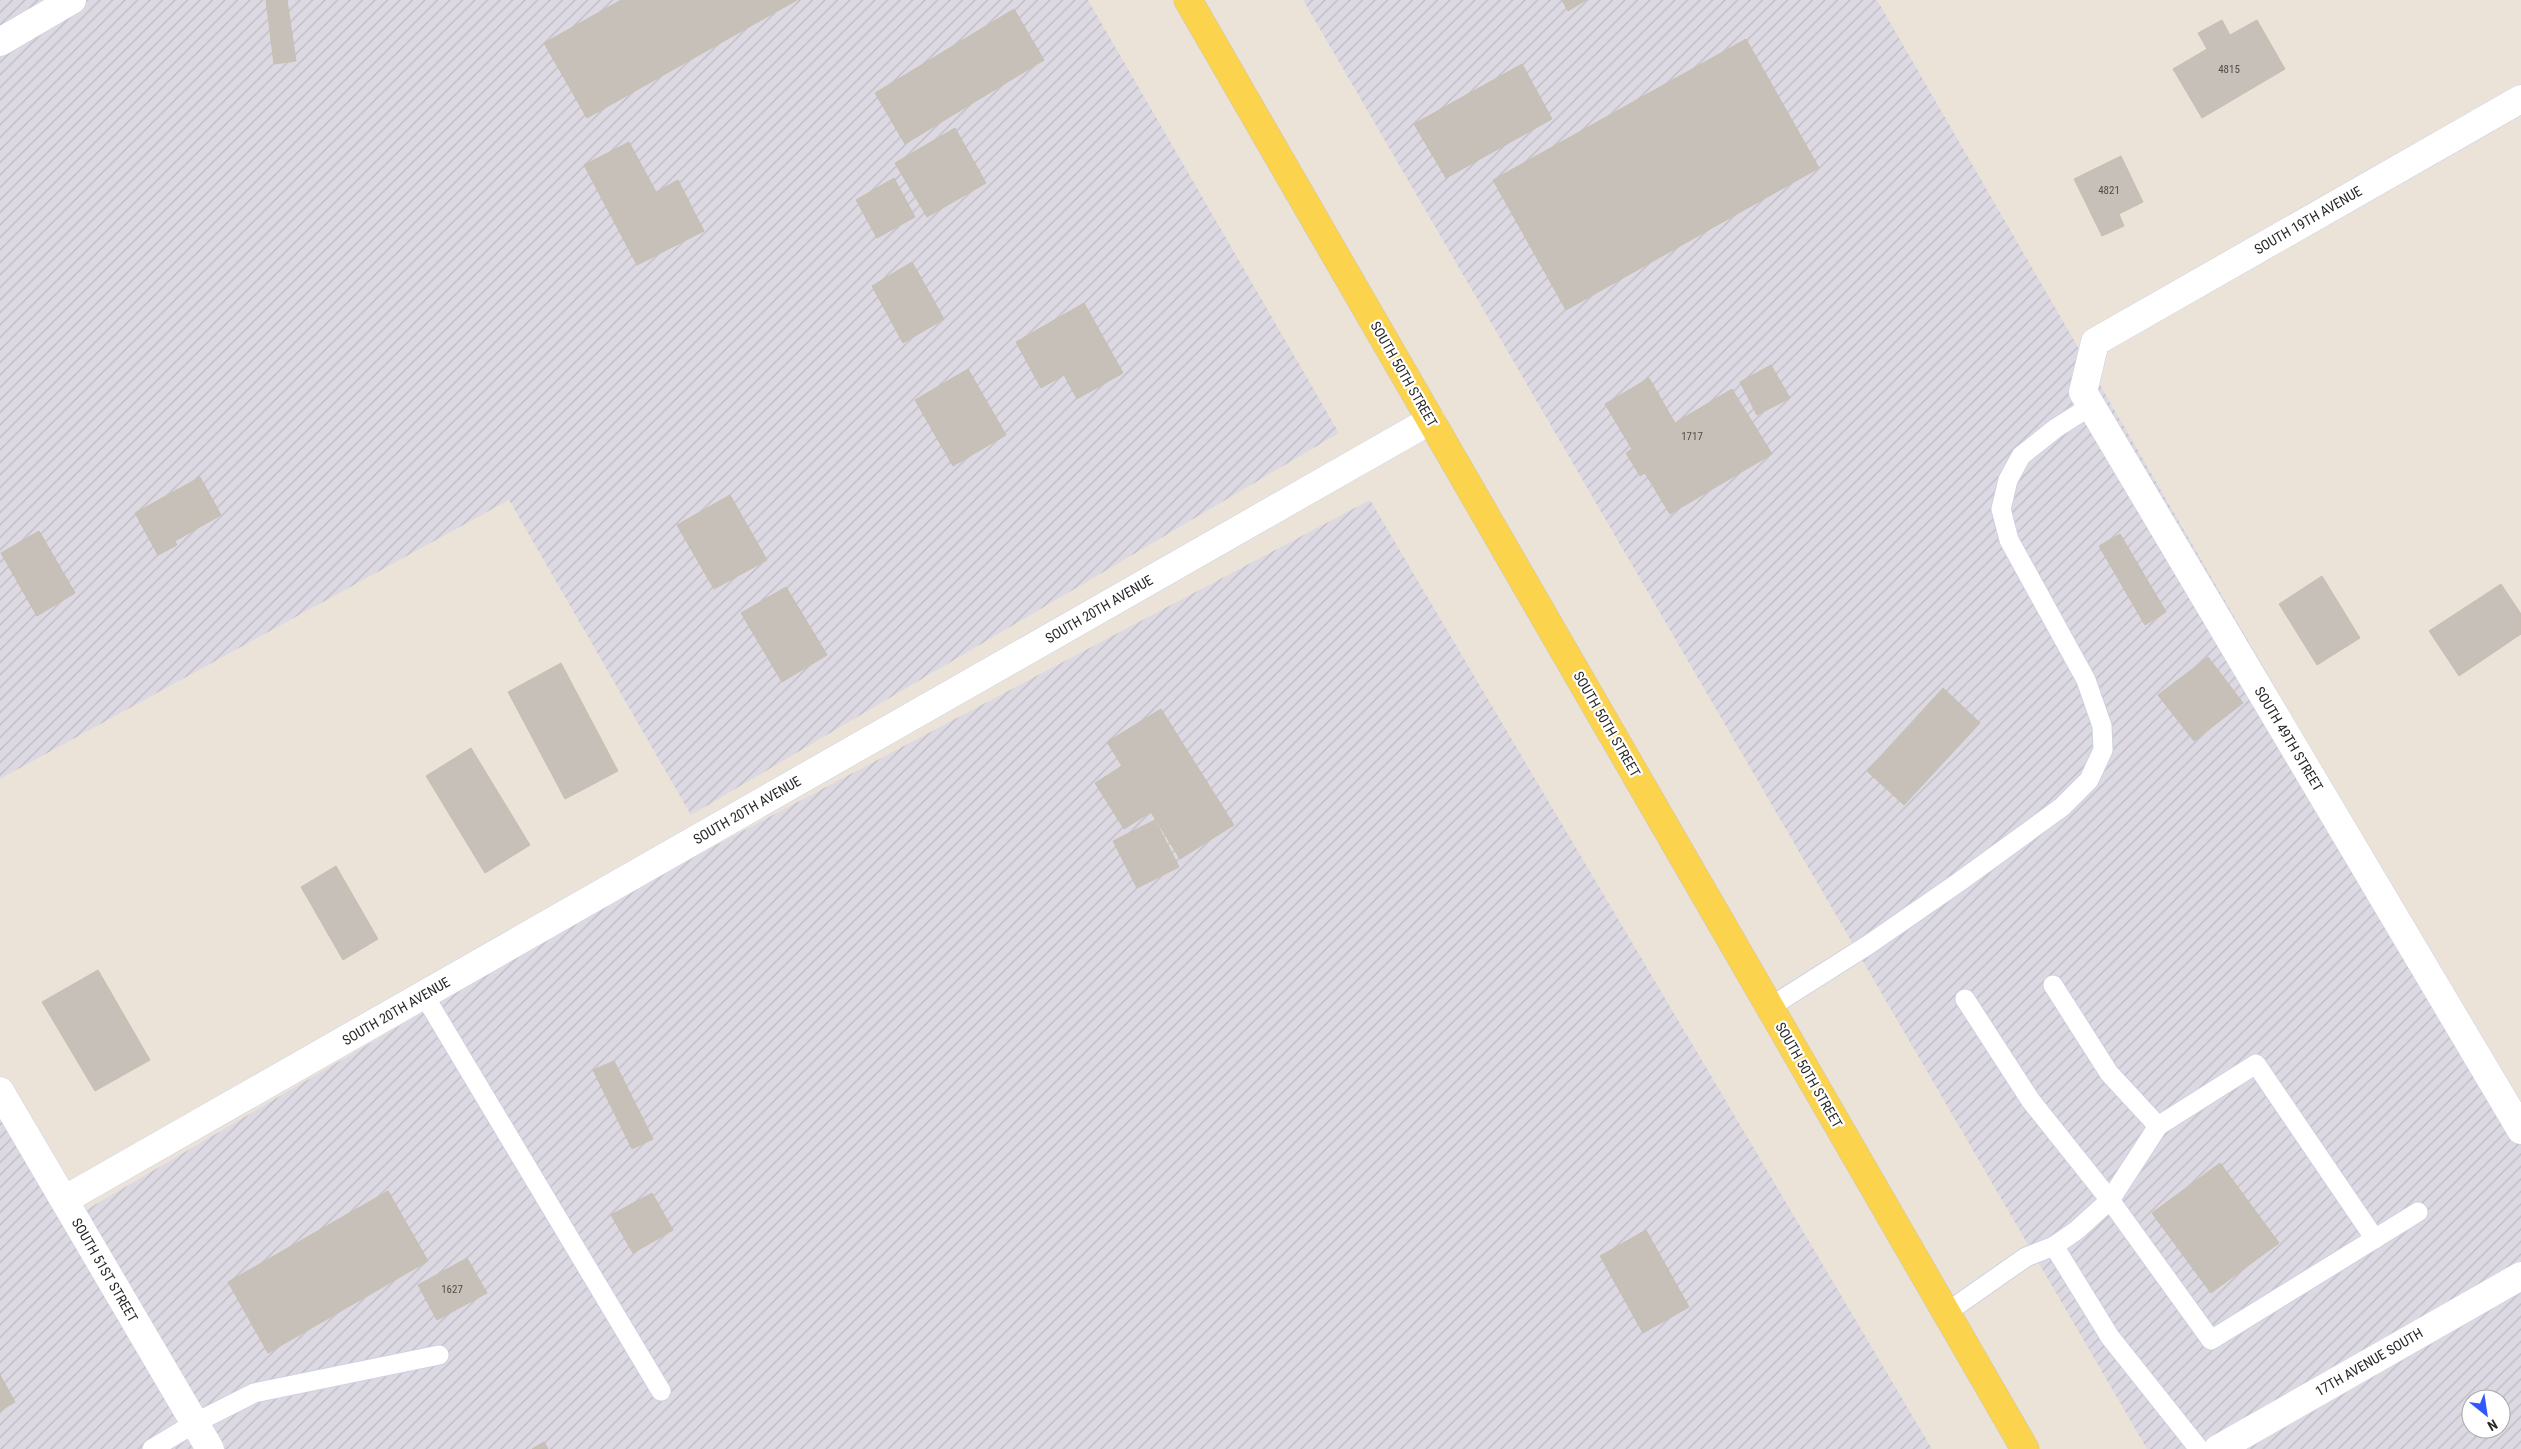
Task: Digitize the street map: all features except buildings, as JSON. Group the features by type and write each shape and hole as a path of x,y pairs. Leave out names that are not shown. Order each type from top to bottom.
{"main road":[{"name":"SOUTH 50TH STREET","path":"1188,0 2025,1449"}],"street":[{"path":"0,42 72,0"},
{"name":"SOUTH 19TH AVENUE","path":"2095,342 2521,99"},
{"name":"SOUTH 49TH STREET","path":"2095,342 2083,392 2521,1130"},
{"name":"SOUTH 20TH AVENUE","path":"64,1200 1431,420"},
{"name":"SOUTH 51ST STREET","path":"0,1091 210,1449"},
{"name":"17TH AVENUE SOUTH","path":"2218,1449 2521,1276"}],"lane":[{"path":"1770,1007 1868,945 1959,882 2062,807 2089,780 2103,750 2102,726 2086,680 2009,540 2001,509 2008,480 2021,456 2056,428 2091,406"},
{"path":"2053,985 2110,1073 2158,1126"},
{"path":"424,995 661,1391"},
{"path":"1965,1000 2031,1101 2110,1200 2211,1340 2418,1212"},
{"path":"1946,1313 2026,1257 2054,1246 2077,1230 2110,1200 2158,1126 2256,1064 2374,1239"},
{"path":"2054,1246 2110,1337 2199,1449"},
{"path":"152,1449 194,1423 254,1393 438,1355"}],"shaded area":[{"path":"0,0 1088,0 1339,433 691,815 509,500 0,779"},
{"path":"1303,0 1877,0 2521,1112 2521,1449 2147,1449"},
{"path":"1370,500 1932,1449 225,1449 86,1210 631,890"},
{"path":"0,1102 204,1449 0,1449"}]}
